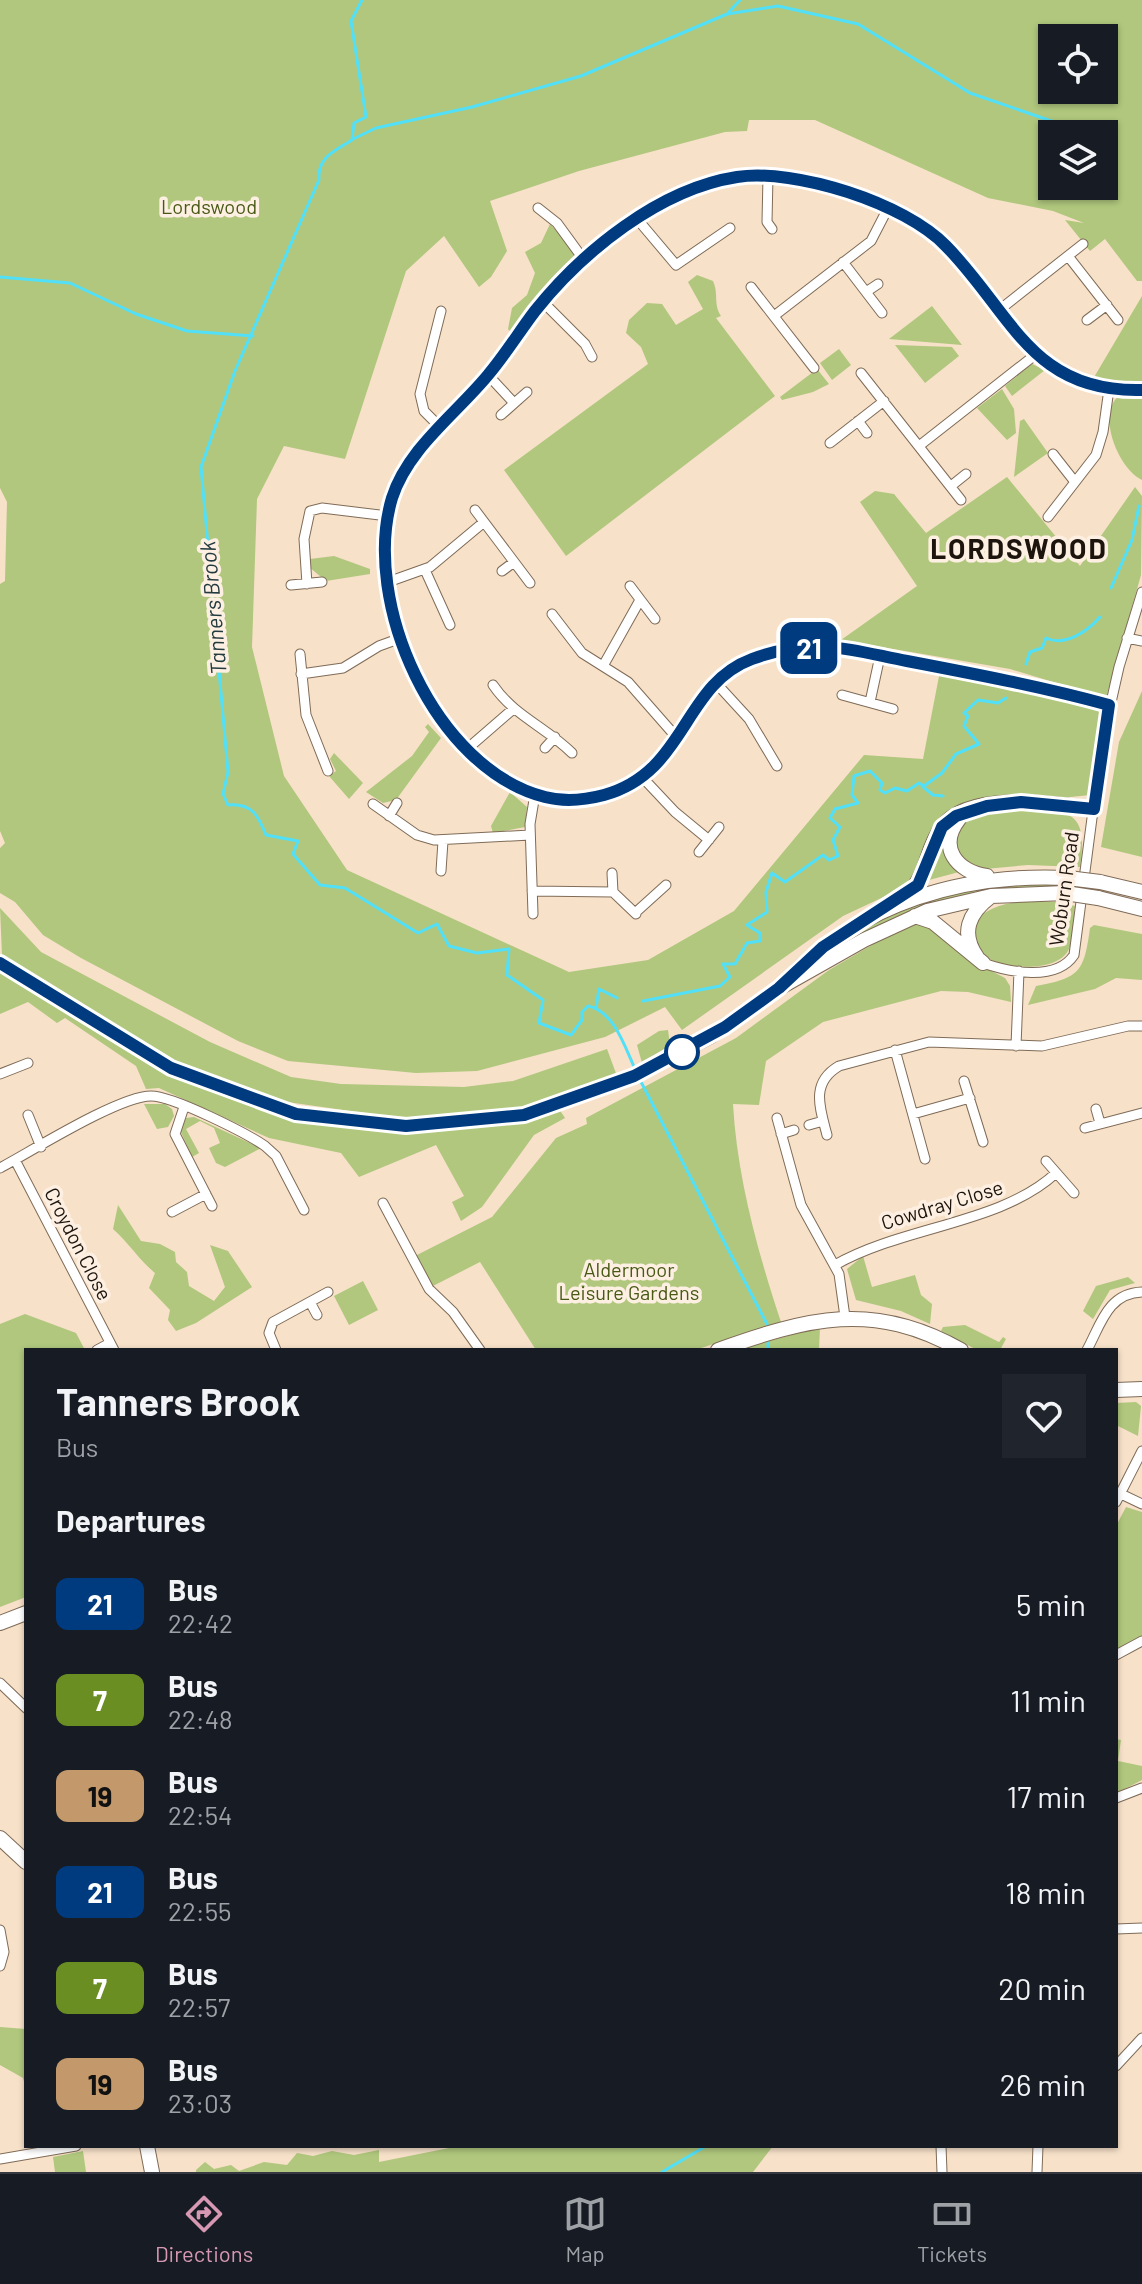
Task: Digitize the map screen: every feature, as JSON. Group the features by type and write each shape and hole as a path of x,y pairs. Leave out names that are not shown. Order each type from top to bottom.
{"street":[{"path":"768,176 767,222 772,229"},
{"path":"1109,705 985,675 880,656 826,648 782,651 747,660 716,683 678,739 643,778 617,790 585,799 556,799 535,794 496,772 467,749 428,700 401,638 388,582 385,551 388,516 401,479 440,427 488,375 543,302 584,260 638,220 702,186 736,177 768,176 811,181 887,210 935,234 1035,355 1074,380 1109,389 1142,389"},
{"path":"538,208 557,223 584,260"},
{"path":"774,316 876,236 887,210"},
{"path":"638,220 676,265 730,228"},
{"path":"998,311 1083,244"},
{"path":"1068,256 1118,320"},
{"path":"843,262 882,313"},
{"path":"866,292 878,284"},
{"path":"751,287 814,368"},
{"path":"543,302 585,344 592,357"},
{"path":"1087,320 1107,305"},
{"path":"440,427 424,411 420,400 441,311"},
{"path":"439,327 453,331"},
{"path":"585,344 594,337"},
{"path":"919,446 1035,355"},
{"path":"861,373 961,500"},
{"path":"488,375 514,403"},
{"path":"1048,517 1100,445 1109,389"},
{"path":"501,415 527,392"},
{"path":"830,443 884,401"},
{"path":"858,421 867,433"},
{"path":"1053,454 1075,482"},
{"path":"951,486 966,474"},
{"path":"307,584 304,539 310,511 322,508 388,516"},
{"path":"475,510 530,583"},
{"path":"388,582 425,570 484,522"},
{"path":"502,571 514,562"},
{"path":"425,570 450,625"},
{"path":"291,585 322,582"},
{"path":"630,586 655,619"},
{"name":"Woburn Road","path":"983,963 1019,971 1059,969 1074,955 1109,705 1142,592"},
{"path":"603,666 640,600"},
{"path":"443,610 455,604"},
{"path":"552,614 582,653 628,682 678,739"},
{"path":"568,635 579,627"},
{"path":"301,674 343,668 379,646 401,638"},
{"path":"1127,638 1142,641"},
{"path":"300,654 306,715 328,771"},
{"path":"870,702 880,656"},
{"path":"716,683 749,719 777,766"},
{"path":"493,685 512,710 555,737 572,753"},
{"path":"842,695 893,709"},
{"path":"467,749 512,710"},
{"path":"545,748 555,737"},
{"path":"319,751 331,745"},
{"path":"643,778 675,812 709,840"},
{"path":"533,914 530,835 535,794"},
{"path":"0,963 171,1068 296,1114 406,1126 524,1115 625,1079 725,1027 779,988 833,940 886,909 918,885 942,827 964,813 1021,802 1094,809"},
{"path":"389,816 397,803"},
{"path":"373,804 417,835 443,841 530,835"},
{"path":"964,813 951,832 952,857 972,874 1068,878 1142,892"},
{"path":"699,852 719,827"},
{"path":"441,871 443,841"},
{"path":"612,873 613,892"},
{"path":"886,909 936,890 1003,877"},
{"path":"532,891 613,892 636,913 666,885"},
{"path":"779,988 914,916 991,896 1065,893 1142,909"},
{"path":"983,963 969,942 967,927 974,911 991,896"},
{"path":"914,916 933,922 983,963"},
{"path":"1016,1046 1019,971"},
{"path":"827,1135 818,1092 827,1074 846,1064 940,1041 1042,1046 1128,1026 1142,1026"},
{"path":"895,1050 925,1159"},
{"path":"0,1074 28,1063"},
{"path":"964,1081 983,1142"},
{"path":"0,1168 139,1098 161,1097 269,1149 304,1210"},
{"path":"913,1114 970,1098"},
{"path":"184,1107 175,1134 212,1206"},
{"path":"1096,1109 1100,1123"},
{"path":"28,1115 41,1147"},
{"path":"1085,1128 1141,1116"},
{"path":"777,1118 804,1213 835,1265 845,1317"},
{"path":"809,1125 823,1121"},
{"path":"781,1134 794,1130"},
{"path":"907,1144 919,1141"},
{"name":"Croydon Close","path":"15,1160 112,1347"},
{"path":"1046,1161 1074,1193"},
{"name":"Cowdray Close","path":"835,1265 891,1239 1012,1203 1056,1173"},
{"path":"172,1212 206,1194"},
{"path":"383,1203 429,1289 453,1312 479,1348"},
{"path":"276,1348 270,1325 328,1292"},
{"path":"1088,1348 1114,1300 1123,1294 1142,1292"},
{"path":"310,1302 317,1315"},
{"path":"724,1348 796,1325 845,1317 895,1321 956,1348"},
{"path":"1118,1390 1142,1389"},
{"path":"1142,1451 1118,1498 1142,1504"},
{"path":"0,1623 24,1614"},
{"path":"1118,1654 1142,1641"},
{"path":"0,1683 24,1706"},
{"path":"1118,1797 1142,1788"},
{"path":"0,1838 24,1860"},
{"path":"1118,1929 1142,1928"},
{"path":"0,1930 4,1952 0,1966"},
{"path":"1118,2064 1142,2038"},
{"path":"0,2159 64,2148"},
{"path":"147,2148 152,2172"},
{"path":"941,2148 942,2172"},
{"path":"1037,2172 1038,2148"}],"green space":[{"name":"Lordswood","path":"0,0 1142,0 1142,281 1137,281 1105,239 1090,251 1065,220 1084,223 1053,211 988,198 815,120 749,120 747,131 725,132 579,171 490,201 507,251 491,277 479,287 444,236 406,271 345,459 284,446 257,499 252,647 284,776 347,870 569,972 648,960 734,911 864,755 923,759 940,671 1019,684 1103,712 1090,795 961,808 909,885 843,916 682,1030 665,1007 605,1037 477,1071 416,1073 288,1061 238,1041 43,935 15,902 0,893 0,848 5,843 0,831 0,584 5,581 7,502 0,488"},
{"path":"550,224 568,243 578,260 530,309 512,334 508,329 512,308 527,295 535,273 525,252 541,243"},
{"path":"697,275 713,281 721,316 716,318 775,396 566,556 504,470 648,364 641,347 626,333 629,320 647,303 662,304 676,325 703,309 688,282"},
{"path":"1142,296 1142,383 1093,379"},
{"path":"932,306 962,345 889,339"},
{"path":"895,345 952,347 959,356 925,383"},
{"path":"839,349 851,365 832,380 820,363"},
{"path":"1032,364 1045,370 1012,396 1005,386"},
{"path":"817,369 829,384 813,392 782,400 780,397"},
{"path":"1002,389 1014,409 1016,433 1007,440 977,408"},
{"path":"1120,395 1142,395 1142,480 1125,465 1113,440 1110,414 1113,403"},
{"path":"1024,419 1048,453 1014,477 1020,421"},
{"path":"1007,477 1080,566 1135,487 1142,496 1141,575 1106,698 1010,669 841,640 917,586 860,502 875,491 894,494 926,533"},
{"path":"334,556 370,569 370,574 326,581 309,567 310,559"},
{"path":"1142,691 1142,857 1101,847 1119,742"},
{"path":"428,724 441,738 396,800 383,803 366,792 412,756 429,732 425,727"},
{"path":"334,753 363,783 349,799 329,776 336,771 330,759"},
{"path":"510,792 527,807 525,827 493,833 491,826"},
{"path":"1017,807 1062,812 1071,816 1081,833 1080,867 1028,865 974,870 953,847 963,820"},
{"path":"944,830 959,872 929,880"},
{"path":"1011,883 1070,883 1069,890 1000,889 812,965 869,926 910,907 954,892"},
{"path":"1061,902 1075,906 1073,934 1069,949 1054,962 1031,967 1007,965 988,958 974,945 974,923 992,909 1014,903"},
{"path":"0,908 41,952 210,1042 291,1077 341,1084 464,1087 513,1081 607,1049 617,1076 518,1108 407,1119 280,1101 176,1064 2,955"},
{"name":"Aldermoor Leisure Gardens","path":"911,922 924,923 970,960 1005,978 1010,986 1011,1002 968,992 941,991 823,1022 766,1061 759,1105 733,1104 739,1159 750,1214 781,1322 701,1348 535,1348 480,1262 433,1286 415,1256 492,1217 556,1138 587,1124 586,1118 736,1038 829,970"},
{"path":"1094,925 1142,934 1142,980 1116,978 1095,989 1028,1005 1036,986 1071,976 1082,964 1090,928"},
{"path":"0,972 89,1024 294,1117 398,1131 559,1109 565,1118 534,1135 482,1207 461,1221 452,1202 464,1196 436,1145 359,1177 341,1153 269,1138 159,1088 146,1089 136,1066 65,1018 57,1023 28,1002 0,1014"},
{"path":"668,1030 670,1045 642,1063 637,1045 659,1031"},
{"path":"144,1104 165,1104 172,1109 174,1116 168,1127 157,1129"},
{"path":"194,1117 261,1148 225,1167 216,1163 209,1148 220,1143 214,1128 200,1121 186,1129 199,1153 192,1157 180,1130 186,1118"},
{"path":"118,1205 141,1241 160,1244 175,1252 176,1262 187,1272 189,1286 214,1301 225,1287 210,1245 228,1251 252,1287 196,1323 176,1331 168,1320 170,1310 149,1288 155,1273 113,1229"},
{"path":"863,1256 872,1287 915,1275 921,1295 932,1304 930,1324 901,1311 856,1300 847,1269"},
{"path":"1128,1277 1135,1283 1110,1290 1093,1319 1083,1311 1096,1286"},
{"path":"363,1281 378,1310 349,1325 334,1296"},
{"path":"25,1314 76,1333 84,1348 24,1348 24,1598 0,1607 0,1324"},
{"path":"965,1325 999,1342 1003,1337 1006,1339 1001,1348 973,1348 941,1331 943,1327"},
{"path":"820,1327 819,1348 743,1348"},
{"path":"1136,1402 1141,1406 1138,1436 1118,1426 1118,1403"},
{"path":"1126,1507 1142,1512 1142,1638 1118,1651 1118,1522"},
{"path":"1118,1761 1142,1766 1142,1780 1119,1792"},
{"path":"0,2027 24,2029 24,2081 0,2065"},
{"path":"449,2148 771,2148 753,2172 196,2172 205,2162 214,2169 231,2165 239,2171 264,2162 287,2165 297,2153 313,2156 332,2151 354,2155 379,2150 379,2162"},
{"path":"83,2151 86,2172 55,2172 53,2157"}],"waterway":[{"name":"Tanners Brook","path":"362,0 351,21 366,117 354,123 352,140 328,156 321,166 319,180 235,371 201,467 228,772 223,794 228,805 243,806 253,812 266,835 298,841 293,854 320,885 345,888 418,933 437,924 449,946 477,953 509,949 507,975 543,1000 539,1023 571,1035 582,1020 582,1012 588,1006 597,1009 618,1031 635,1069"},
{"path":"729,12 740,0"},
{"path":"353,139 376,128 472,107 581,76 727,14 778,6 858,24 970,93 1048,120"},
{"path":"0,277 70,283 136,314 187,331 253,336"},
{"path":"1111,588 1132,540 1139,506"},
{"path":"1026,664 1030,652 1042,648 1046,638 1068,639 1083,632 1100,617"},
{"path":"643,1001 720,986 730,977 723,964 735,964 747,943 760,941 760,933 747,925 767,912 766,892 772,873 785,882 823,855 829,860 838,856 833,840 840,827 830,818 835,809 858,803 852,795 854,776 870,771 882,783 880,790 885,793 895,788 907,791 919,783 924,786 942,773 956,754 979,744 964,726 968,716 964,713 978,700 998,703 1006,698"},
{"path":"922,786 933,795 943,796"},
{"path":"596,1008 599,989 617,998"},
{"name":"Tanners Brook","path":"640,1080 767,1324"},
{"name":"Tanners Brook","path":"768,1343 768,1348"},
{"name":"Tanners Brook","path":"662,2172 703,2148"}],"bus line":[{"name":"21","path":"0,963 171,1068 296,1114 406,1126 524,1115 634,1076 672,1058 725,1027 779,988 806,960 843,932 904,898 924,876 942,827 956,816 987,806 1021,802 1094,809 1109,705 985,675 838,648 782,651 747,660 726,674 700,703 665,757 643,778 617,790 585,799 556,799 535,794 482,762 454,735 428,700 406,653 390,597 385,551 391,502 409,465 488,375 533,313 584,260 655,208 702,186 736,177 799,178 907,217 935,234 967,269 1017,336 1048,366 1090,385 1142,390"}],"district":[{"name":"LORDSWOOD","path":"1019,549"}]}
